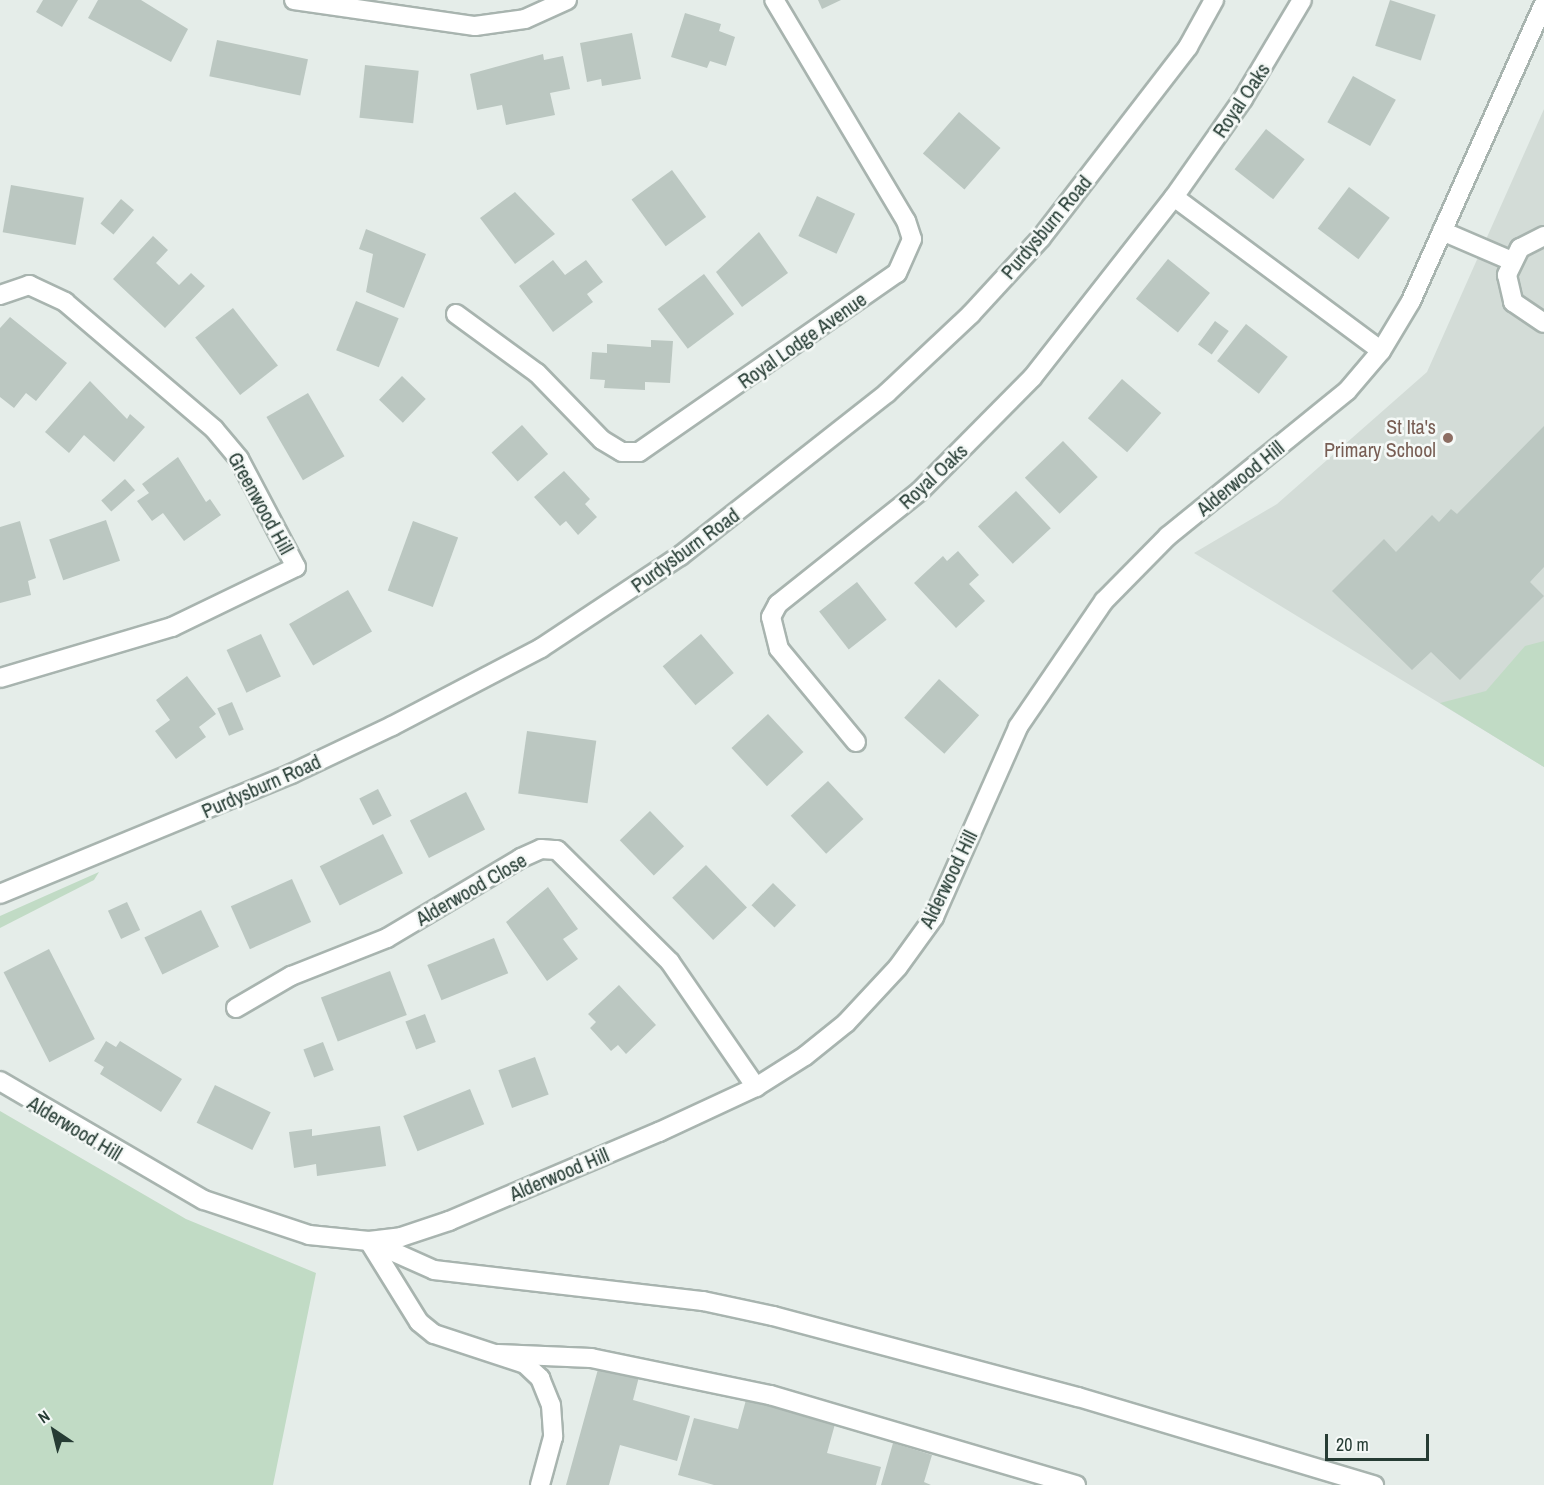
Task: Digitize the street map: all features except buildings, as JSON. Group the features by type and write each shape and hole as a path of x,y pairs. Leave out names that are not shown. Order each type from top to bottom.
{"street":[{"path":"294,0 357,3 475,27 525,19 567,0"},
{"name":"Royal Lodge Avenue","path":"456,315 537,373 603,440 622,452 639,452 897,273 912,239 906,221 774,0"},
{"name":"Purdysburn Road","path":"0,894 291,774 392,726 541,648 680,556 887,393 971,314 1041,238 1188,48 1214,0"},
{"name":"Royal Oaks","path":"856,742 778,649 771,617 778,604 920,491 1032,378 1174,197 1243,99 1302,0"},
{"name":"Alderwood Hill","path":"0,1081 98,1143 204,1200 309,1235 369,1241 401,1238 449,1221 756,1087 846,1023 898,967 934,917 1018,728 1104,601 1168,536 1347,391 1382,351 1442,231 1544,4"},
{"path":"1174,197 1382,351"},
{"path":"1442,231 1512,261"},
{"path":"1544,236 1520,248 1512,261 1508,275 1513,302 1544,323"},
{"name":"Greenwood Hill","path":"0,295 29,285 65,302 214,429 239,459 296,567 172,627 0,678"},
{"name":"Alderwood Close","path":"236,1008 291,976 387,938 521,858 541,849 557,850 670,962 756,1087"},
{"path":"369,1241 419,1322 457,1344 498,1354 525,1364 540,1378 551,1405 553,1437 540,1485"},
{"path":"369,1241 434,1270 703,1301 772,1316 1078,1397 1374,1485"},
{"path":"498,1354 591,1358 770,1395 1076,1485"}],"shaded area":[{"name":"St Ita's Primary School","path":"1544,109 1544,767 1194,553 1277,504 1427,372"}],"green space":[{"path":"1544,641 1544,767 1440,703 1486,691 1525,646"},
{"path":"99,872 94,880 0,928 0,916"},
{"path":"0,1111 186,1219 316,1273 273,1485 0,1485"}],"place":[{"name":"St Ita's Primary School","path":"1448,438"}]}
